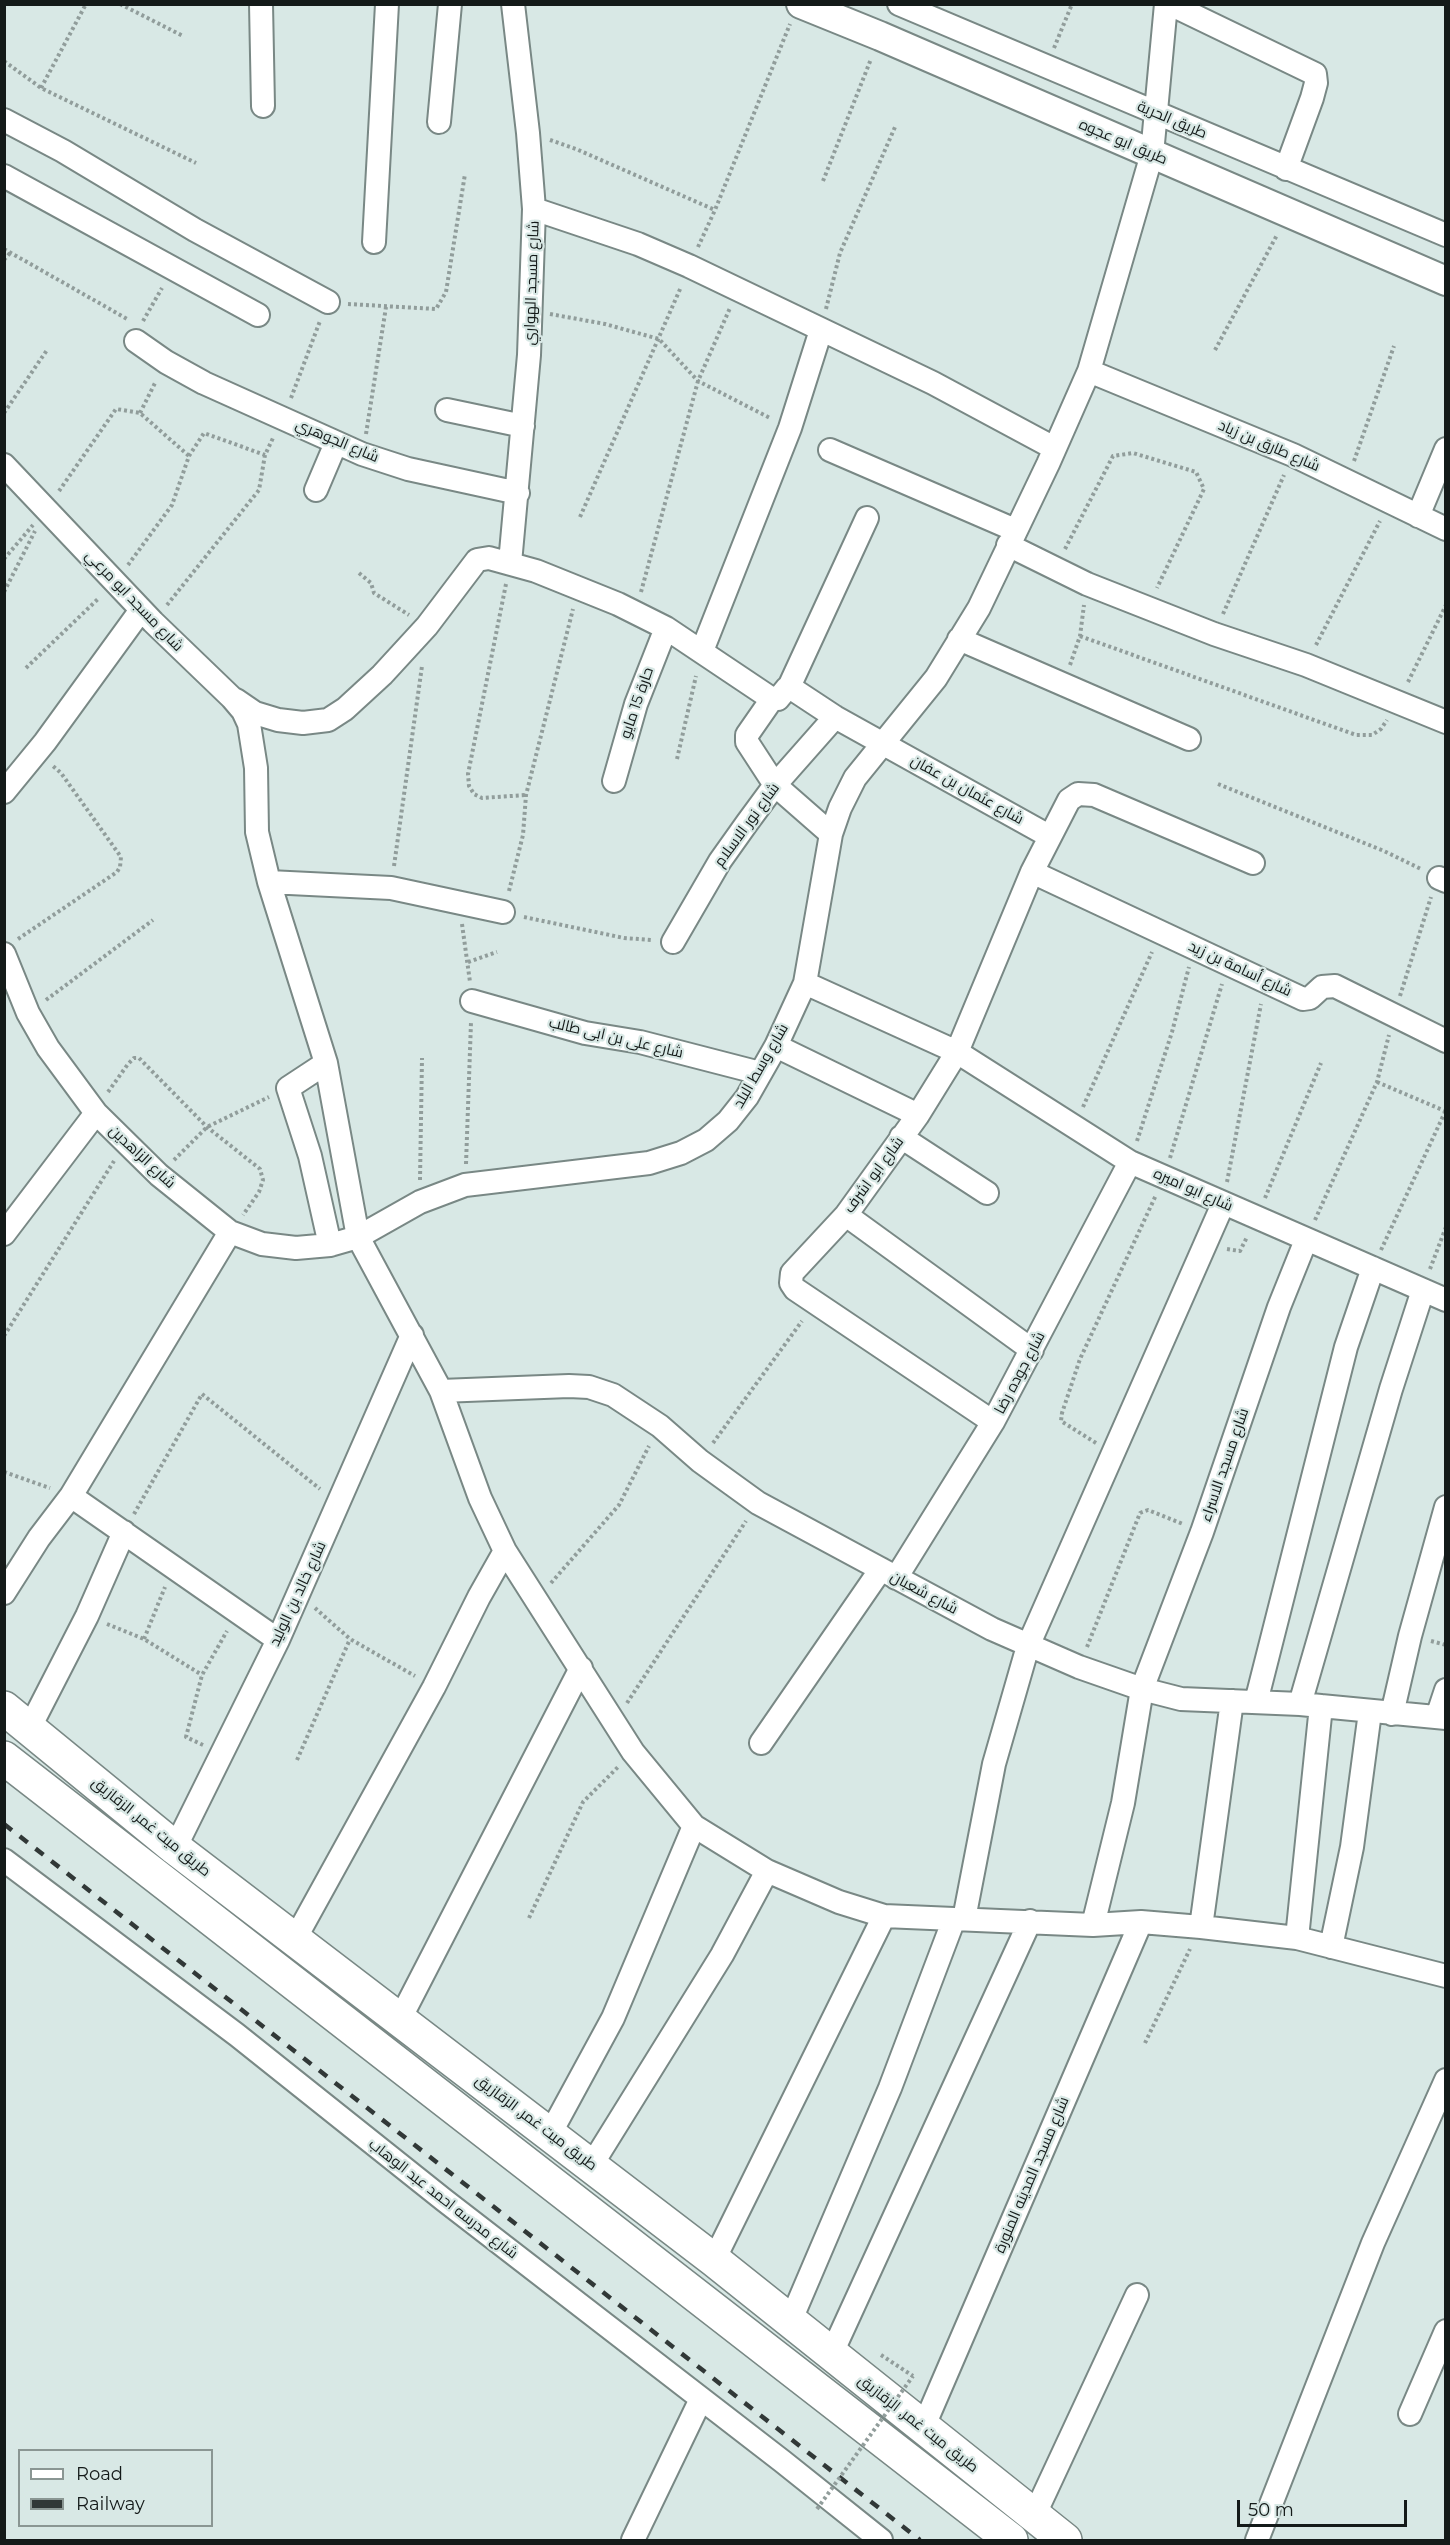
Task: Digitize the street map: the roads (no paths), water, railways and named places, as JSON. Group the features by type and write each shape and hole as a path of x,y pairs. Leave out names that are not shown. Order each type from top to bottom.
{"highway":[{"name":"طريق ميت غمر, الزقازيق","path":"4,1708 176,1848 714,2260 1065,2541"},
{"path":"4,1758 1011,2541"}],"street":[{"path":"261,4 263,106"},
{"path":"374,242 387,4"},
{"path":"439,122 450,4"},
{"name":"شارع مسجد الهواري","path":"510,563 523,426 534,209 513,4"},
{"name":"طريق الحرية","path":"899,4 1446,235"},
{"path":"1168,4 1315,74 1316,83 1312,98 1286,169"},
{"name":"شارع وسط البلد","path":"358,1237 420,1202 465,1185 649,1163 681,1153 706,1140 728,1121 747,1097 776,1046 805,983 831,834 840,808 855,778 936,678 979,608 1089,371 1152,154 1168,4"},
{"name":"طريق ابو عجوه","path":"797,10 880,36 1446,281"},
{"path":"4,120 63,151 195,230 328,302"},
{"path":"4,176 258,315"},
{"path":"534,209 638,244 689,266 933,383 1054,448"},
{"path":"702,651 790,428 821,330"},
{"name":"شارع الجوهري","path":"133,331 166,362 233,397 336,443 408,469 518,494"},
{"name":"شارع طارق بن زياد","path":"1089,371 1293,454 1446,529"},
{"path":"447,410 523,426"},
{"path":"316,490 336,443"},
{"path":"830,450 1012,538 1055,569 1087,584 1214,634 1306,665 1398,702 1443,715"},
{"path":"1418,516 1446,450"},
{"name":"شارع مسجد ابو مرعي","path":"4,465 147,616 243,711 254,742 257,832 269,882 326,1063 358,1237 441,1391 480,1498 505,1551 633,1752 694,1826 767,1871 839,1902 884,1916 1093,1925 1141,1922 1201,1927 1297,1938 1446,1976"},
{"path":"831,834 775,785 745,739 781,693 867,518"},
{"name":"شارع عثمان بن عفان","path":"232,698 255,713 278,720 303,723 328,720 360,696 427,626 477,561 489,558 578,587 666,628 702,651 781,693 835,717 1050,836"},
{"path":"4,792 147,616"},
{"name":"حارة 15 مايو","path":"614,781 636,704 666,628"},
{"path":"959,639 1189,739"},
{"name":"شارع نور الاسلام","path":"673,942 720,861 775,785 835,717"},
{"name":"شارع ابو اشرف","path":"993,1422 795,1289 791,1283 792,1273 846,1215 918,1115 957,1052 1032,872 1069,800 1078,795 1094,795 1253,863"},
{"name":"شارع أسامة بن زيد","path":"1032,872 1303,999 1311,998 1326,985 1335,986 1446,1041"},
{"path":"269,882 392,888 504,912"},
{"name":"شارع الزاهدين","path":"9,948 28,1013 48,1048 96,1113 159,1175 230,1233 262,1244 296,1248 330,1245 358,1237"},
{"name":"شارع ابو اميره","path":"805,983 957,1052 1130,1162 1446,1300"},
{"name":"شارع على بن ابى طالب","path":"472,1001 585,1033 640,1042 760,1073"},
{"path":"776,1046 918,1115"},
{"path":"326,1063 288,1088 310,1156 330,1245"},
{"path":"4,1234 96,1113"},
{"path":"902,1137 987,1193"},
{"name":"شارع جوده رضا","path":"761,1743 888,1574 993,1422 1130,1162"},
{"path":"790,2322 959,1919 994,1764 1028,1646 1223,1204"},
{"path":"846,1215 1032,1350"},
{"path":"4,1593 39,1538 70,1496 230,1233"},
{"name":"شارع مسجد الاسراء","path":"1093,1925 1123,1803 1142,1689 1202,1532 1279,1307 1306,1240"},
{"path":"1256,1702 1346,1347 1373,1268"},
{"path":"1297,1938 1310,1705 1391,1389 1423,1290"},
{"name":"شارع خالد بن الوليد","path":"176,1848 278,1640 339,1505 411,1335"},
{"name":"شارع شعبان","path":"441,1391 568,1386 589,1388 613,1395 660,1426 700,1461 758,1503 888,1574 1028,1646 1142,1689 1181,1699 1310,1705 1442,1717"},
{"path":"70,1496 278,1640"},
{"path":"1330,1947 1381,1713 1410,1636 1446,1507"},
{"path":"29,1729 87,1616 124,1532"},
{"path":"295,1939 434,1687 505,1551"},
{"path":"400,2019 580,1668"},
{"path":"1442,1717 1446,1690"},
{"path":"1201,1927 1232,1701"},
{"path":"550,2134 613,2018 694,1826"},
{"name":"شارع مدرسه احمد عبد الوهاب","path":"4,1860 237,2035 880,2541"},
{"path":"591,2166 722,1955 767,1871"},
{"path":"714,2260 884,1916"},
{"path":"831,2355 1030,1921"},
{"name":"شارع مسجد المدينه المنورة","path":"922,2428 1141,1922"},
{"path":"1257,2541 1373,2243 1446,2080"},
{"path":"1034,2516 1137,2295"},
{"path":"1410,2414 1446,2331"},
{"path":"633,2541 701,2399"}],"railway":[{"path":"4,1824 920,2540"}]}
